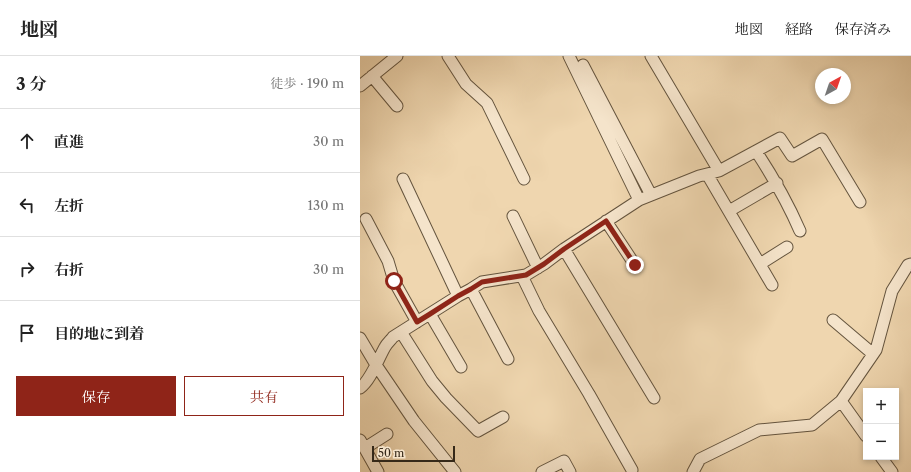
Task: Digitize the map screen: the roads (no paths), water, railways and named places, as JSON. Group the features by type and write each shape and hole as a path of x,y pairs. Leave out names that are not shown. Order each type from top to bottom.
{"street":[{"path":"360,86 397,56"},
{"path":"448,56 466,84 487,102 524,179"},
{"path":"569,56 638,200"},
{"path":"651,56 719,171"},
{"path":"583,65 652,195"},
{"path":"372,76 397,106"},
{"path":"360,388 363,386 376,365 386,345 393,337 458,296 482,282 526,275 638,200 699,176 719,171 780,138 792,156 822,138 860,202"},
{"path":"756,151 777,183 800,231"},
{"path":"707,174 772,285"},
{"path":"403,179 458,296"},
{"path":"729,211 777,183"},
{"path":"513,216 538,268"},
{"path":"366,219 388,261 394,281 417,322"},
{"path":"606,221 635,265"},
{"path":"760,264 787,247"},
{"path":"564,249 654,398"},
{"path":"693,472 700,460 759,430 812,425 841,400 876,350 892,292 908,265 911,264"},
{"path":"522,276 539,312 589,394 632,470"},
{"path":"471,289 508,359"},
{"path":"430,314 461,367"},
{"path":"833,320 873,354"},
{"path":"401,332 432,381 446,398 478,431 503,417"},
{"path":"360,338 376,365 414,421 455,472"},
{"path":"841,400 863,432"},
{"path":"378,472 362,444 387,434"},
{"path":"883,460 892,472"},
{"path":"542,472 564,461 570,472"}]}
